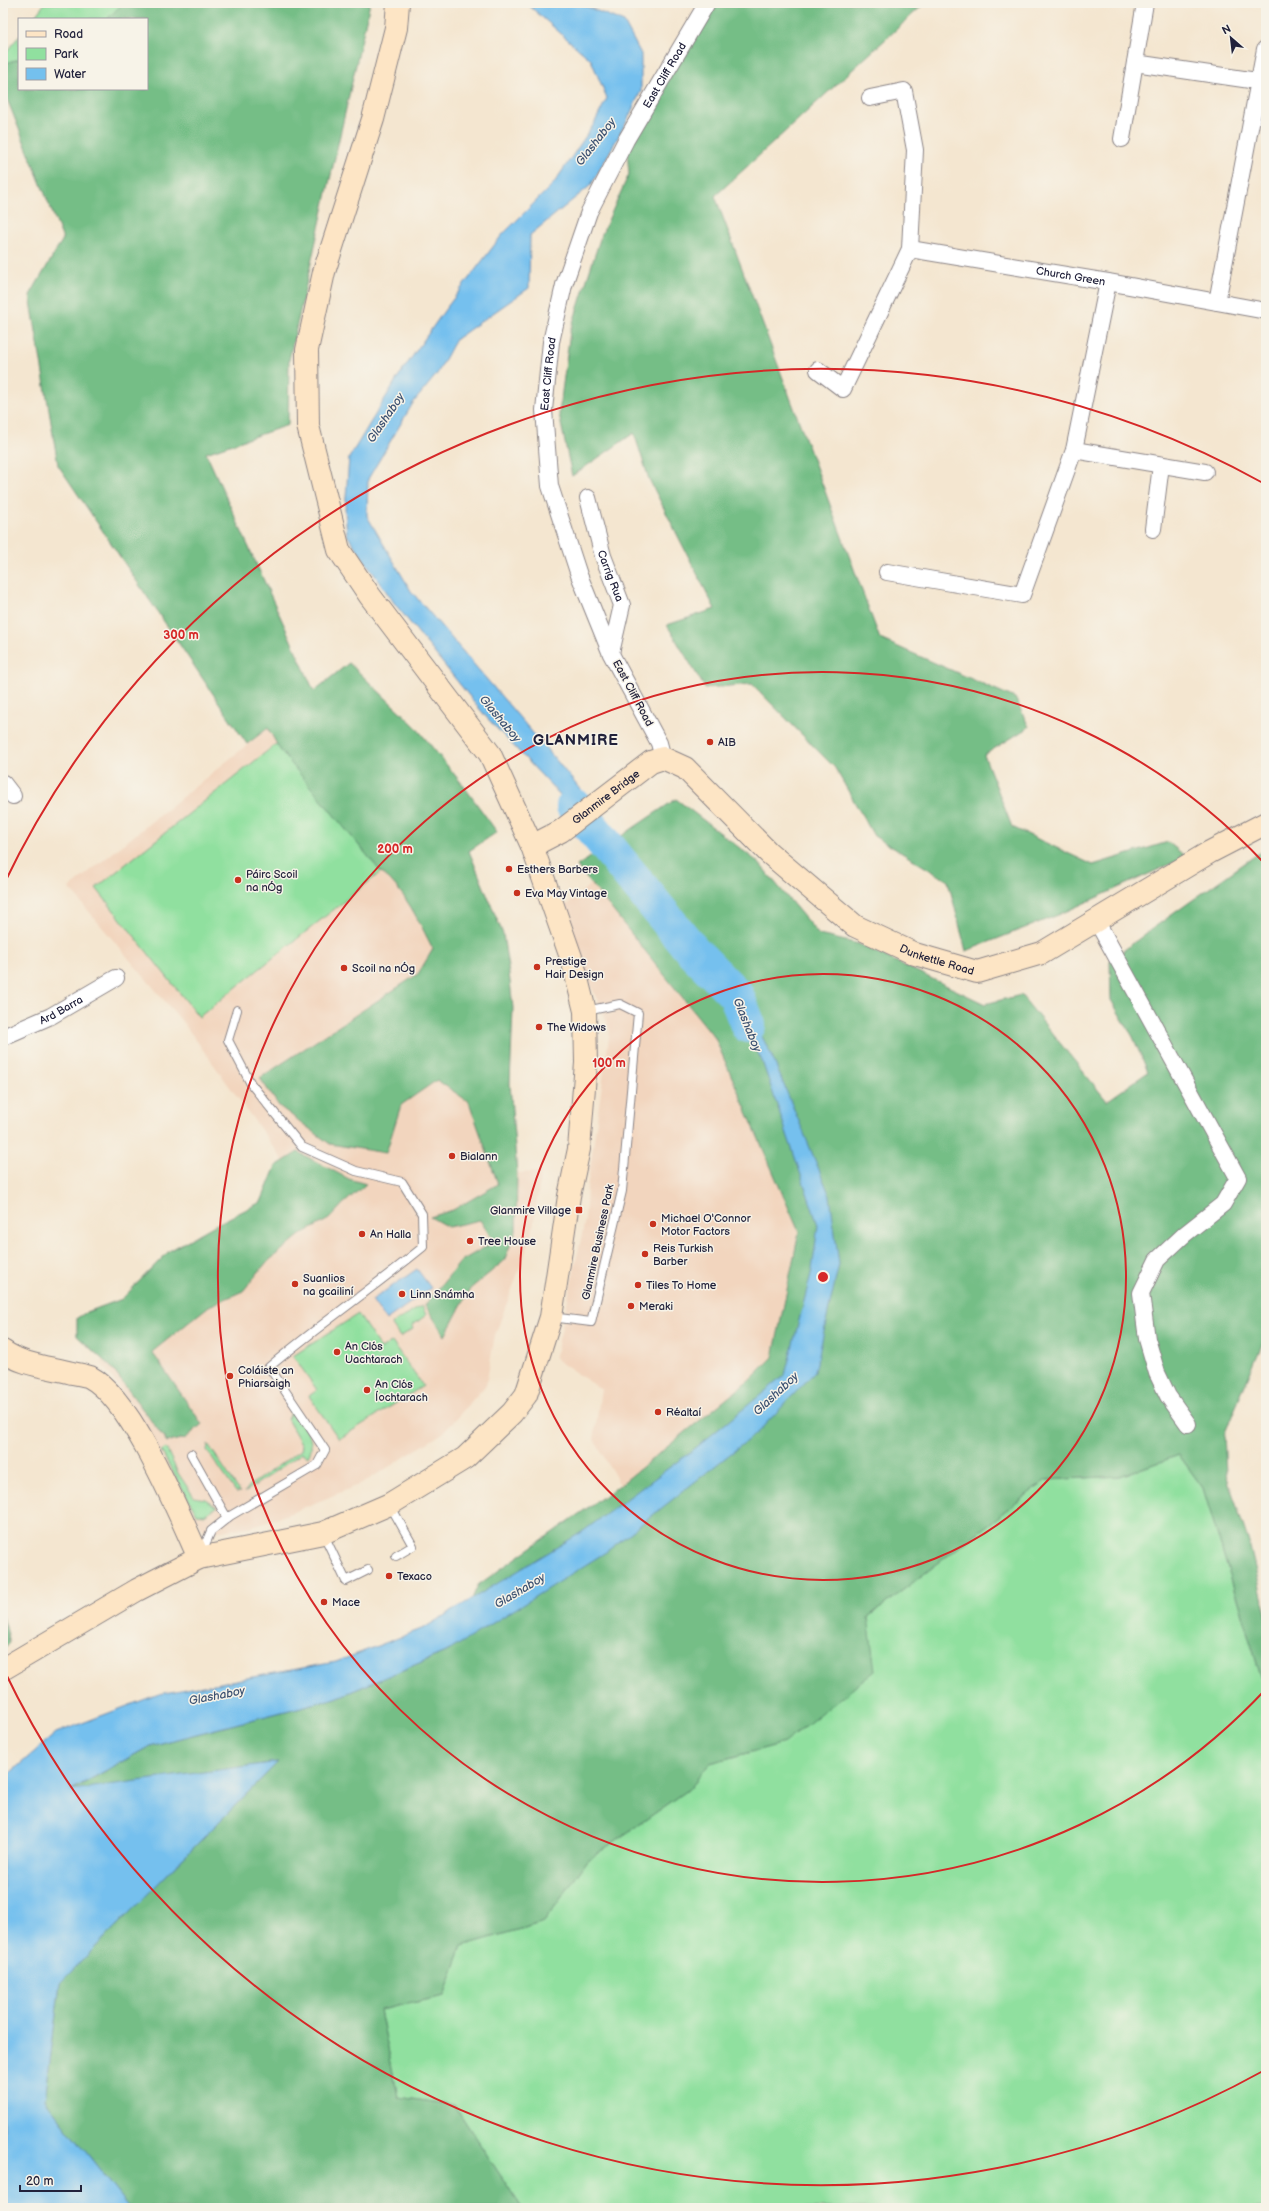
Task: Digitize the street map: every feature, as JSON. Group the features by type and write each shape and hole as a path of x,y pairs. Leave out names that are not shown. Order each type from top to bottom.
{"main road":[{"path":"3,1670 137,1590 199,1558 323,1533 390,1504 465,1458 512,1413 526,1395 551,1317 569,1196 579,1149 586,1063 586,1011 573,963 532,846 490,754 370,596 339,550 308,426 307,350 324,272 373,119 396,28 398,3"},
{"name":"Glanmire Bridge","path":"532,846 561,832 657,760"},
{"name":"Dunkettle Road","path":"657,760 685,768 768,853 855,926 915,954 977,972 1042,953 1210,852 1266,823"},
{"path":"7,1358 90,1377 111,1394 128,1418 164,1480 199,1558"}],"street":[{"name":"East Cliff Road","path":"657,760 659,743 611,653 579,575 550,486 544,410 551,342 564,285 589,212 626,140 707,3"},
{"path":"1122,139 1145,3"},
{"path":"1217,302 1264,49"},
{"path":"1135,63 1257,81"},
{"path":"818,370 843,388 918,250 915,150 904,91 870,98"},
{"name":"Church Green","path":"918,250 1108,282 1266,311"},
{"path":"887,572 1022,595 1074,450 1108,282"},
{"path":"1074,450 1205,472"},
{"path":"1153,529 1162,465"},
{"name":"Carrig Rua","path":"588,498 603,556 622,605 611,653"},
{"path":"3,783 13,796"},
{"path":"1096,920 1238,1178 1223,1204 1185,1234 1157,1260 1142,1294 1147,1339 1157,1373 1168,1396 1188,1424"},
{"name":"Ard Barra","path":"3,1037 53,1015 116,978"}],"lane":[{"name":"Glanmire Business Park","path":"551,1317 591,1322 622,1191 638,1013 620,1004 586,1011"},
{"path":"199,1558 211,1531 227,1518 317,1465 325,1450 269,1367 317,1326 396,1269 423,1246 422,1214 402,1182 356,1171 302,1147 250,1084 228,1040 237,1010"},
{"path":"191,1454 227,1518"},
{"path":"390,1504 413,1546 396,1556"},
{"path":"323,1533 346,1581 368,1570"}],"shaded area":[{"path":"349,663 415,726 458,779 497,832 469,851 503,934 513,1008 510,1084 517,1173 541,1172 532,1235 495,1335 486,1385 443,1433 363,1483 286,1515 250,1527 221,1531 203,1530 142,1421 101,1362 317,1207 185,1025 69,888"},
{"path":"591,884 715,1038 799,1232 772,1363 620,1485 594,1439 601,1389 555,1359 585,1220 587,1189 610,1030 584,969 565,906"}],"green space":[{"path":"45,3 123,3 108,18 34,18"},
{"path":"123,3 370,3 289,360 288,425 206,453 314,691 349,663 415,726 463,785 497,832 469,851 503,934 510,981 513,1008 510,1084 517,1174 516,1231 504,1261 470,1289 445,1336 425,1305 461,1261 494,1242 480,1220 448,1227 430,1217 453,1210 498,1184 469,1102 437,1080 401,1105 386,1153 330,1144 279,1106 260,1078 418,974 433,949 411,907 404,897 390,879 381,872 280,750 268,728 247,744 58,465 30,295 63,239 3,89 3,64 18,59 18,90 148,90 148,18 108,18"},
{"path":"707,3 925,3 715,196 880,639 1015,698 1029,727 984,755 1012,827 1093,865 1168,842 1186,857 1058,915 966,951 948,881 874,836 835,768 752,684 705,688 667,625 715,609 649,479 634,433 572,476 559,414 570,332 601,236 629,174 626,140"},
{"path":"18,37 18,59 3,64 3,56"},
{"name":"Páirc Scoil na nÓg","path":"276,744 381,872 199,1017 96,888"},
{"path":"676,799 758,862 819,935 859,944 985,1004 1021,995 1107,1101 1148,1072 1133,1037 1111,1000 1110,961 1149,931 1266,848 1266,1335 1224,1435 1226,1474 1249,1543 1266,1613 1266,1693 1203,1488 1179,1455 1120,1476 1046,1480 868,1617 875,1671 784,1743 710,1763 688,1790 588,1860 544,1922 462,1946 444,1996 380,2010 398,2097 454,2105 522,2208 130,2208 45,2100 60,1983 278,1762 70,1791 150,1746 336,1698 450,1650 478,1585 620,1485 751,1379 773,1357 799,1232 715,1038 577,866"},
{"path":"298,1152 349,1179 366,1184 343,1204 329,1219 300,1235 266,1263 243,1291 209,1306 152,1352 202,1424 186,1438 167,1442 111,1367 77,1336 77,1318 87,1312 122,1299 169,1251 215,1225 261,1202 276,1166"},
{"path":"422,1306 426,1315 412,1326 413,1329 400,1337 391,1324"},
{"name":"An Clós Íochtarach","path":"358,1314 381,1349 392,1342 423,1386 339,1439 309,1396 317,1390 293,1356"},
{"path":"293,1409 308,1432 310,1438 311,1451 308,1457 302,1453 245,1492 249,1486 301,1450 302,1445 287,1419"},
{"path":"208,1444 240,1492 236,1492 207,1450"},
{"path":"166,1448 178,1473 194,1497 205,1499 217,1507 204,1515 197,1514 161,1451"},
{"path":"1179,1455 1203,1488 1266,1693 1266,2208 522,2208 454,2105 398,2097 380,2010 444,1996 462,1946 544,1922 588,1860 688,1790 710,1763 784,1743 868,1617 1046,1480 1120,1476"},
{"path":"3,1616 10,1643 3,1648"}],"water":[{"path":"526,3 578,3 624,22 641,54 641,91 626,123 591,185 530,235 529,288 456,339 437,374 413,403 368,479 367,516 411,591 556,760 667,895 731,977 771,1054 830,1196 839,1264 815,1372 758,1432 606,1552 450,1650 336,1698 150,1746 71,1790 278,1762 60,1983 45,2100 130,2208 3,2208 3,1779 56,1733 159,1694 336,1662 424,1628 582,1532 693,1450 785,1375 812,1270 818,1225 762,1061 723,982 606,843 487,718 395,604 347,535 345,510 349,458 398,377 444,311 502,235 554,183 594,124 607,98 591,60"},
{"name":"Linn Snámha","path":"417,1269 431,1288 386,1320 372,1300"}],"waterway":[{"name":"Glashaboy","path":"574,806 691,949 736,995 748,1025"}],"place":[{"name":"AIB","path":"710,742"},
{"name":"Esthers Barbers","path":"509,869"},
{"name":"Páirc Scoil na nÓg","path":"238,880"},
{"name":"Eva May Vintage","path":"517,893"},
{"name":"Prestige Hair Design","path":"537,967"},
{"name":"Scoil na nÓg","path":"344,968"},
{"name":"The Widows","path":"539,1027"},
{"name":"Bialann","path":"452,1156"},
{"name":"Glanmire Village","path":"579,1210"},
{"name":"Michael O'Connor Motor Factors","path":"653,1224"},
{"name":"An Halla","path":"362,1234"},
{"name":"Tree House","path":"470,1241"},
{"name":"Reis Turkish Barber","path":"645,1254"},
{"name":"Suanlios na gcailiní","path":"295,1284"},
{"name":"Tiles To Home","path":"638,1285"},
{"name":"Linn Snámha","path":"402,1294"},
{"name":"Meraki","path":"631,1306"},
{"name":"An Clós Uachtarach","path":"337,1352"},
{"name":"Coláiste an Phiarsaigh","path":"230,1376"},
{"name":"An Clós Íochtarach","path":"367,1390"},
{"name":"Réaltaí","path":"658,1412"},
{"name":"Texaco","path":"389,1576"},
{"name":"Mace","path":"324,1602"}],"district":[{"name":"GLANMIRE","path":"576,740"}]}
